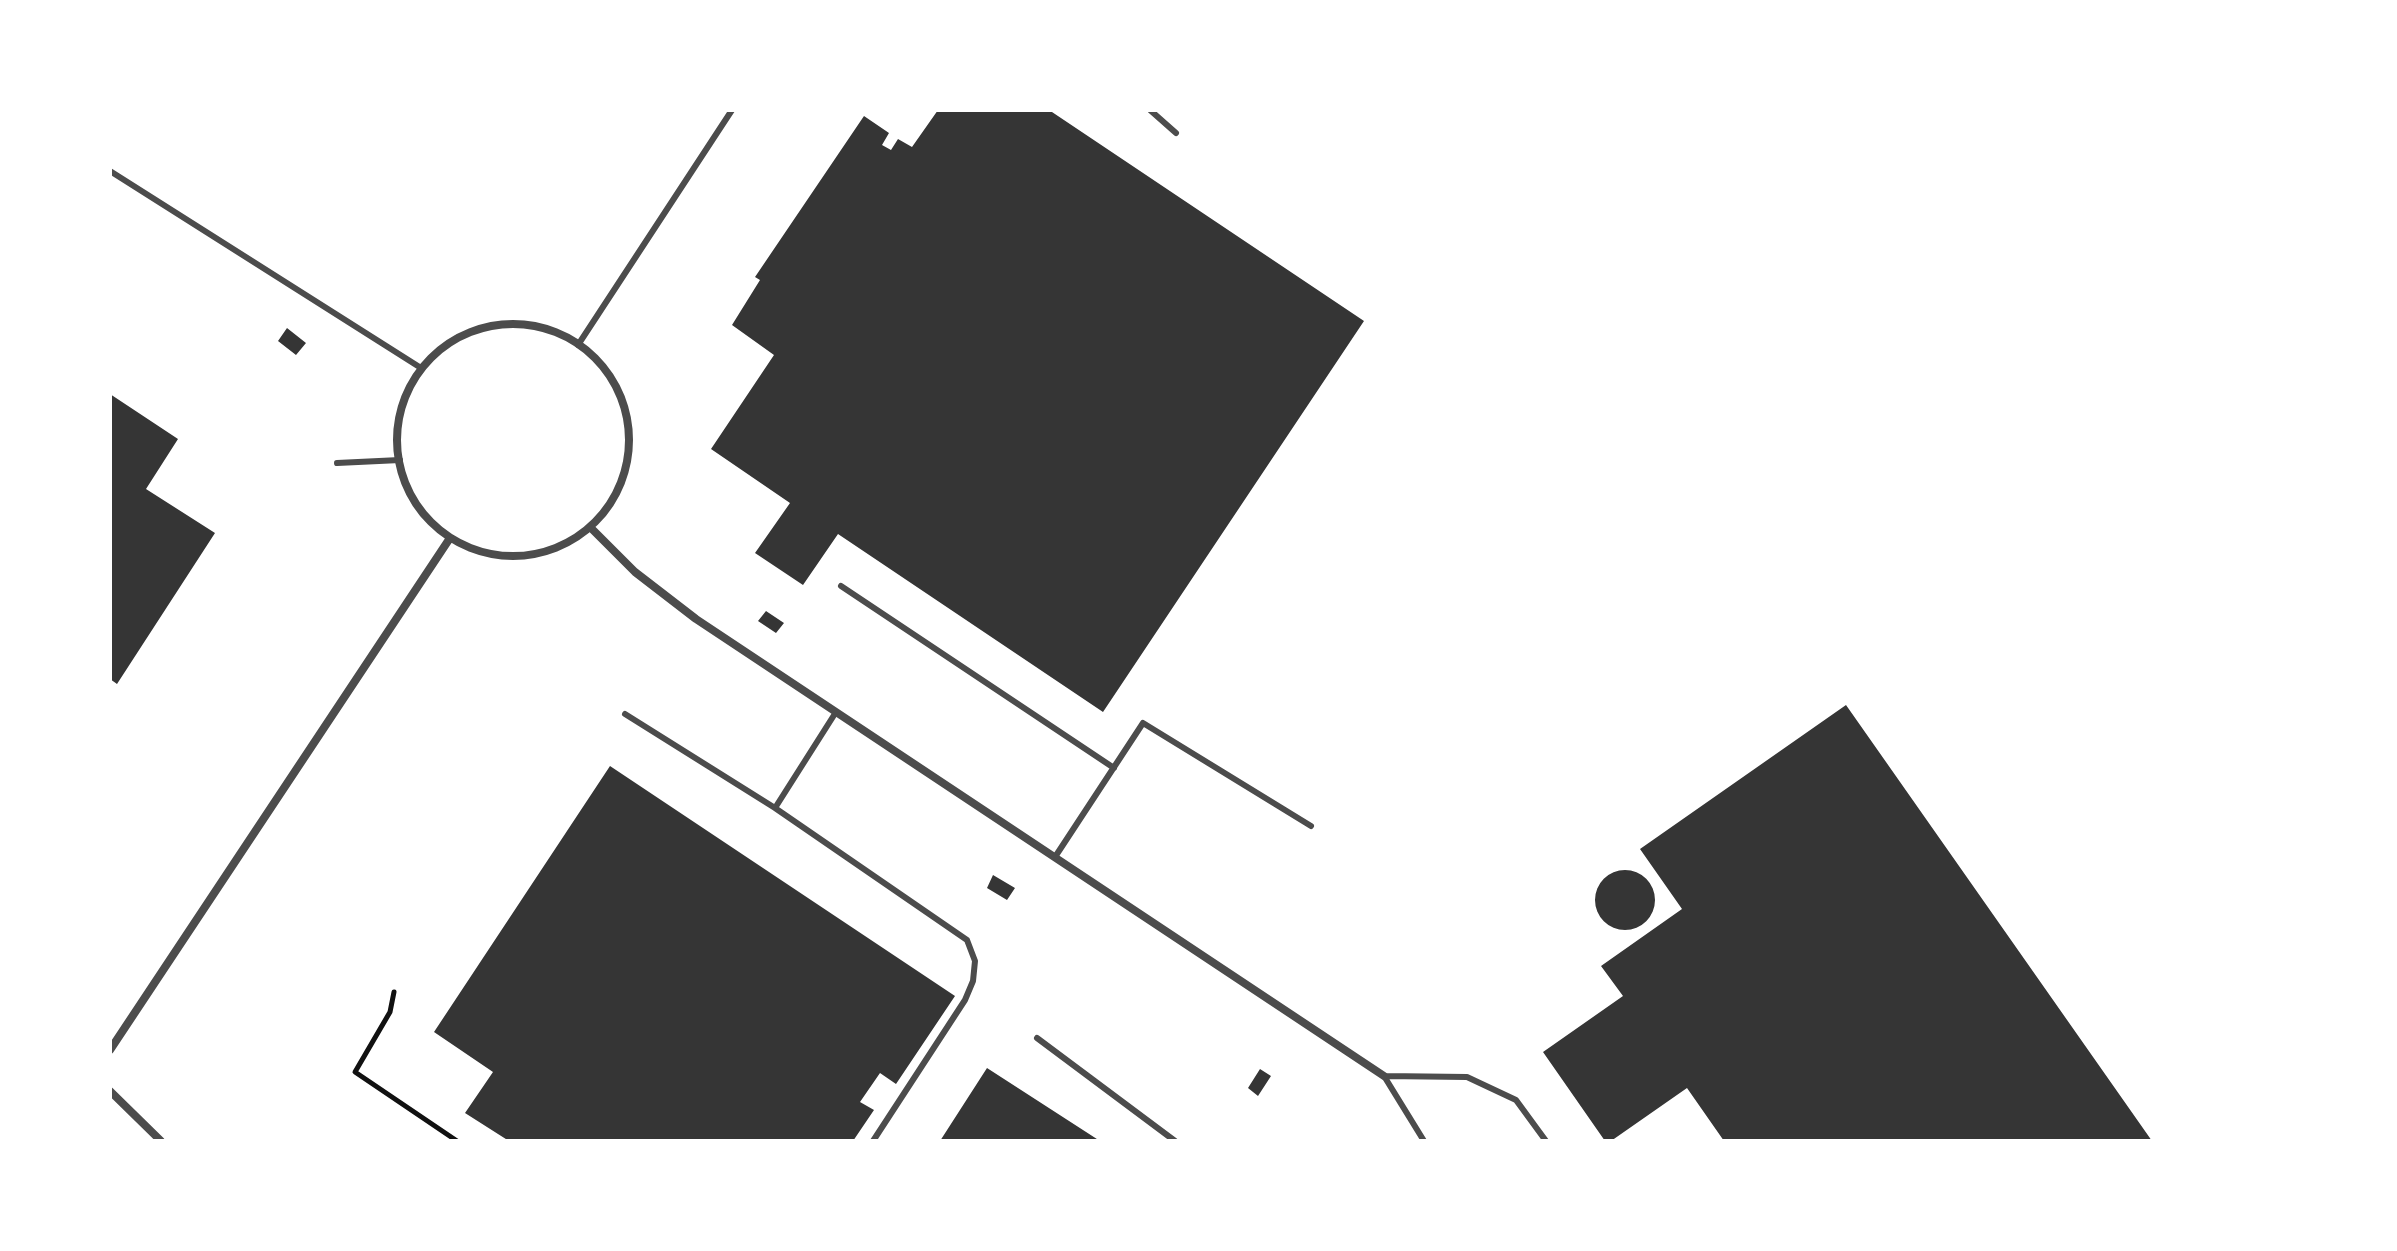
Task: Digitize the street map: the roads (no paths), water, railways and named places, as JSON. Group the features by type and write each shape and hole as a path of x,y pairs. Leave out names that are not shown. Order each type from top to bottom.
{"street":[{"path":"523,323 560,333 578,345 593,355 616,385 628,422 627,461 614,497 590,527 558,547 522,556 484,553 450,538 421,512 403,478 396,440 403,402 421,368 449,342 485,327 523,323"},
{"path":"590,527 635,572 696,619 1384,1076"},
{"path":"110,1050 450,538"},
{"path":"110,1091 161,1141"}],"lane":[{"path":"578,345 732,110"},
{"path":"1150,110 1176,133"},
{"path":"110,171 421,368"},
{"path":"337,463 400,460"},
{"path":"841,586 1114,768"},
{"path":"775,808 836,712"},
{"path":"625,714 775,808 967,940 975,961 973,981 965,1000 873,1141"},
{"path":"1055,857 1143,723 1311,826"},
{"path":"1037,1038 1175,1141"},
{"path":"1384,1076 1424,1141"},
{"path":"1384,1076 1467,1077 1516,1100 1546,1141"}]}
